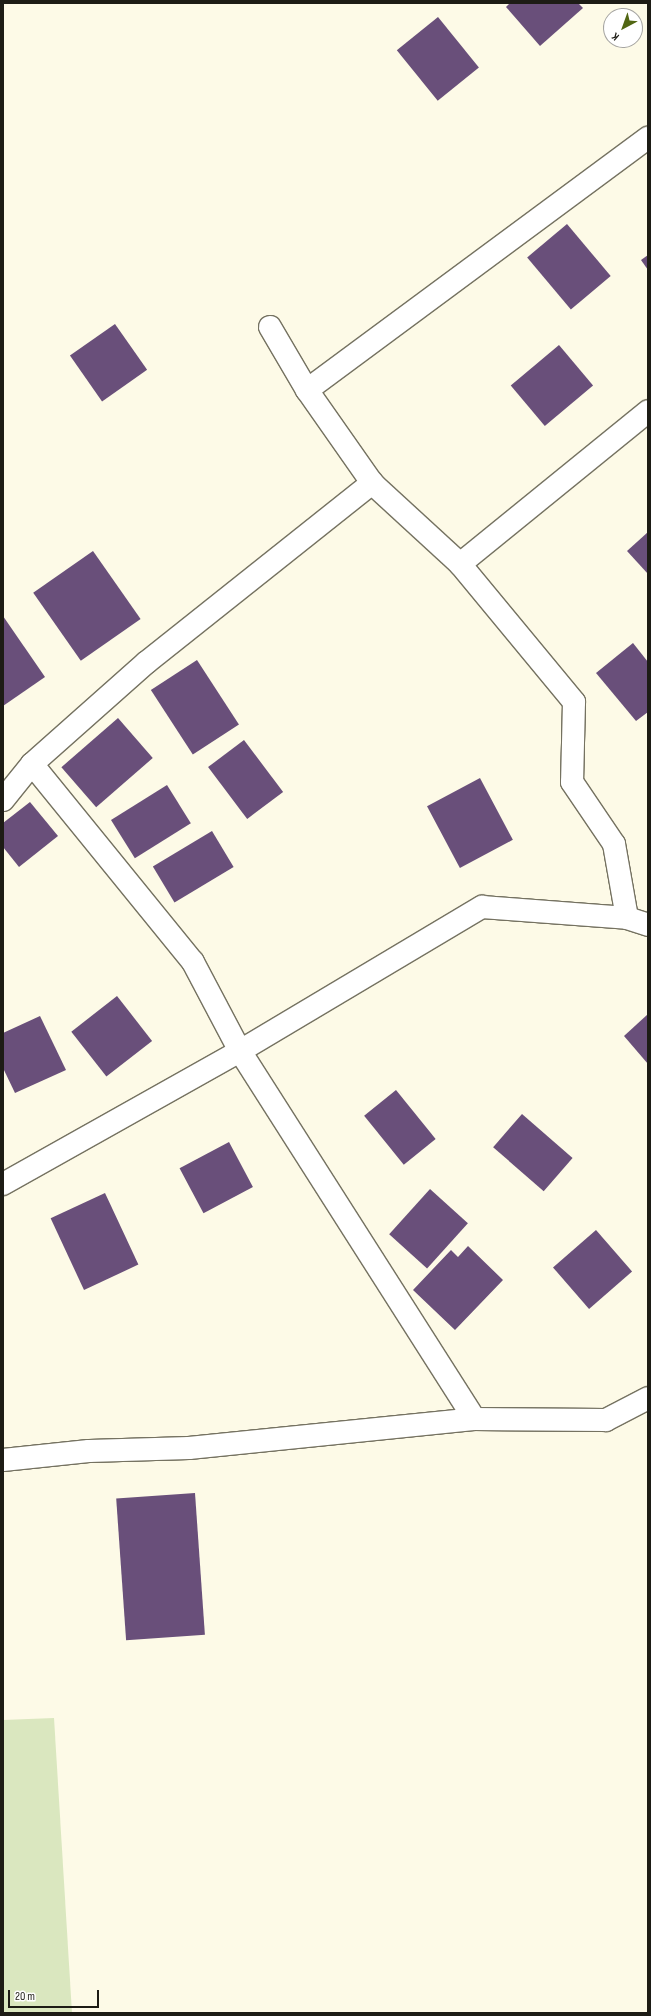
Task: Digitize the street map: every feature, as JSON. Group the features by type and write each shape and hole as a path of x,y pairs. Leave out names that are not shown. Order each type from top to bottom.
{"street":[{"path":"307,390 648,138"},
{"path":"270,327 307,390 372,483 460,564 574,702 572,782 614,844 627,918"},
{"path":"460,564 648,411"},
{"path":"7,785 147,662 372,483"},
{"path":"32,764 193,962 240,1050 474,1419"},
{"path":"3,1184 240,1050 482,907 627,918 648,925"},
{"path":"3,1460 89,1451 189,1448 474,1419 606,1420 648,1398"}],"green space":[{"path":"54,1718 72,2013 3,2013 3,1720"}],"building":[{"path":"510,3 578,3 583,8 540,46 506,7"},
{"path":"438,17 479,68 438,101 397,50"},
{"path":"567,224 611,276 571,310 527,257"},
{"path":"648,255 648,270 641,260"},
{"path":"115,324 147,370 102,401 70,356"},
{"path":"559,345 593,386 545,426 511,385"},
{"path":"648,532 648,574 627,551"},
{"path":"93,551 141,619 81,661 33,593"},
{"path":"3,616 45,677 3,706"},
{"path":"633,643 648,662 648,712 636,721 596,673"},
{"path":"197,660 239,725 193,755 151,690"},
{"path":"118,718 153,758 96,807 61,767"},
{"path":"244,740 283,792 247,819 208,767"},
{"path":"480,778 513,840 460,868 427,806"},
{"path":"167,785 191,823 135,858 111,820"},
{"path":"30,802 58,836 19,867 3,847 3,823"},
{"path":"212,831 234,867 174,903 153,867"},
{"path":"117,996 152,1041 106,1077 71,1032"},
{"path":"648,1014 648,1064 624,1036"},
{"path":"40,1016 66,1070 15,1093 3,1068 3,1033"},
{"path":"396,1090 436,1139 404,1165 364,1116"},
{"path":"522,1114 573,1158 544,1191 493,1147"},
{"path":"229,1142 253,1187 203,1213 180,1168"},
{"path":"430,1189 468,1223 427,1268 389,1234"},
{"path":"105,1193 138,1265 84,1290 51,1218"},
{"path":"596,1230 632,1272 589,1309 553,1267"},
{"path":"468,1246 503,1280 455,1330 413,1290 451,1250 458,1257"},
{"path":"195,1493 205,1635 126,1640 116,1499"}]}
